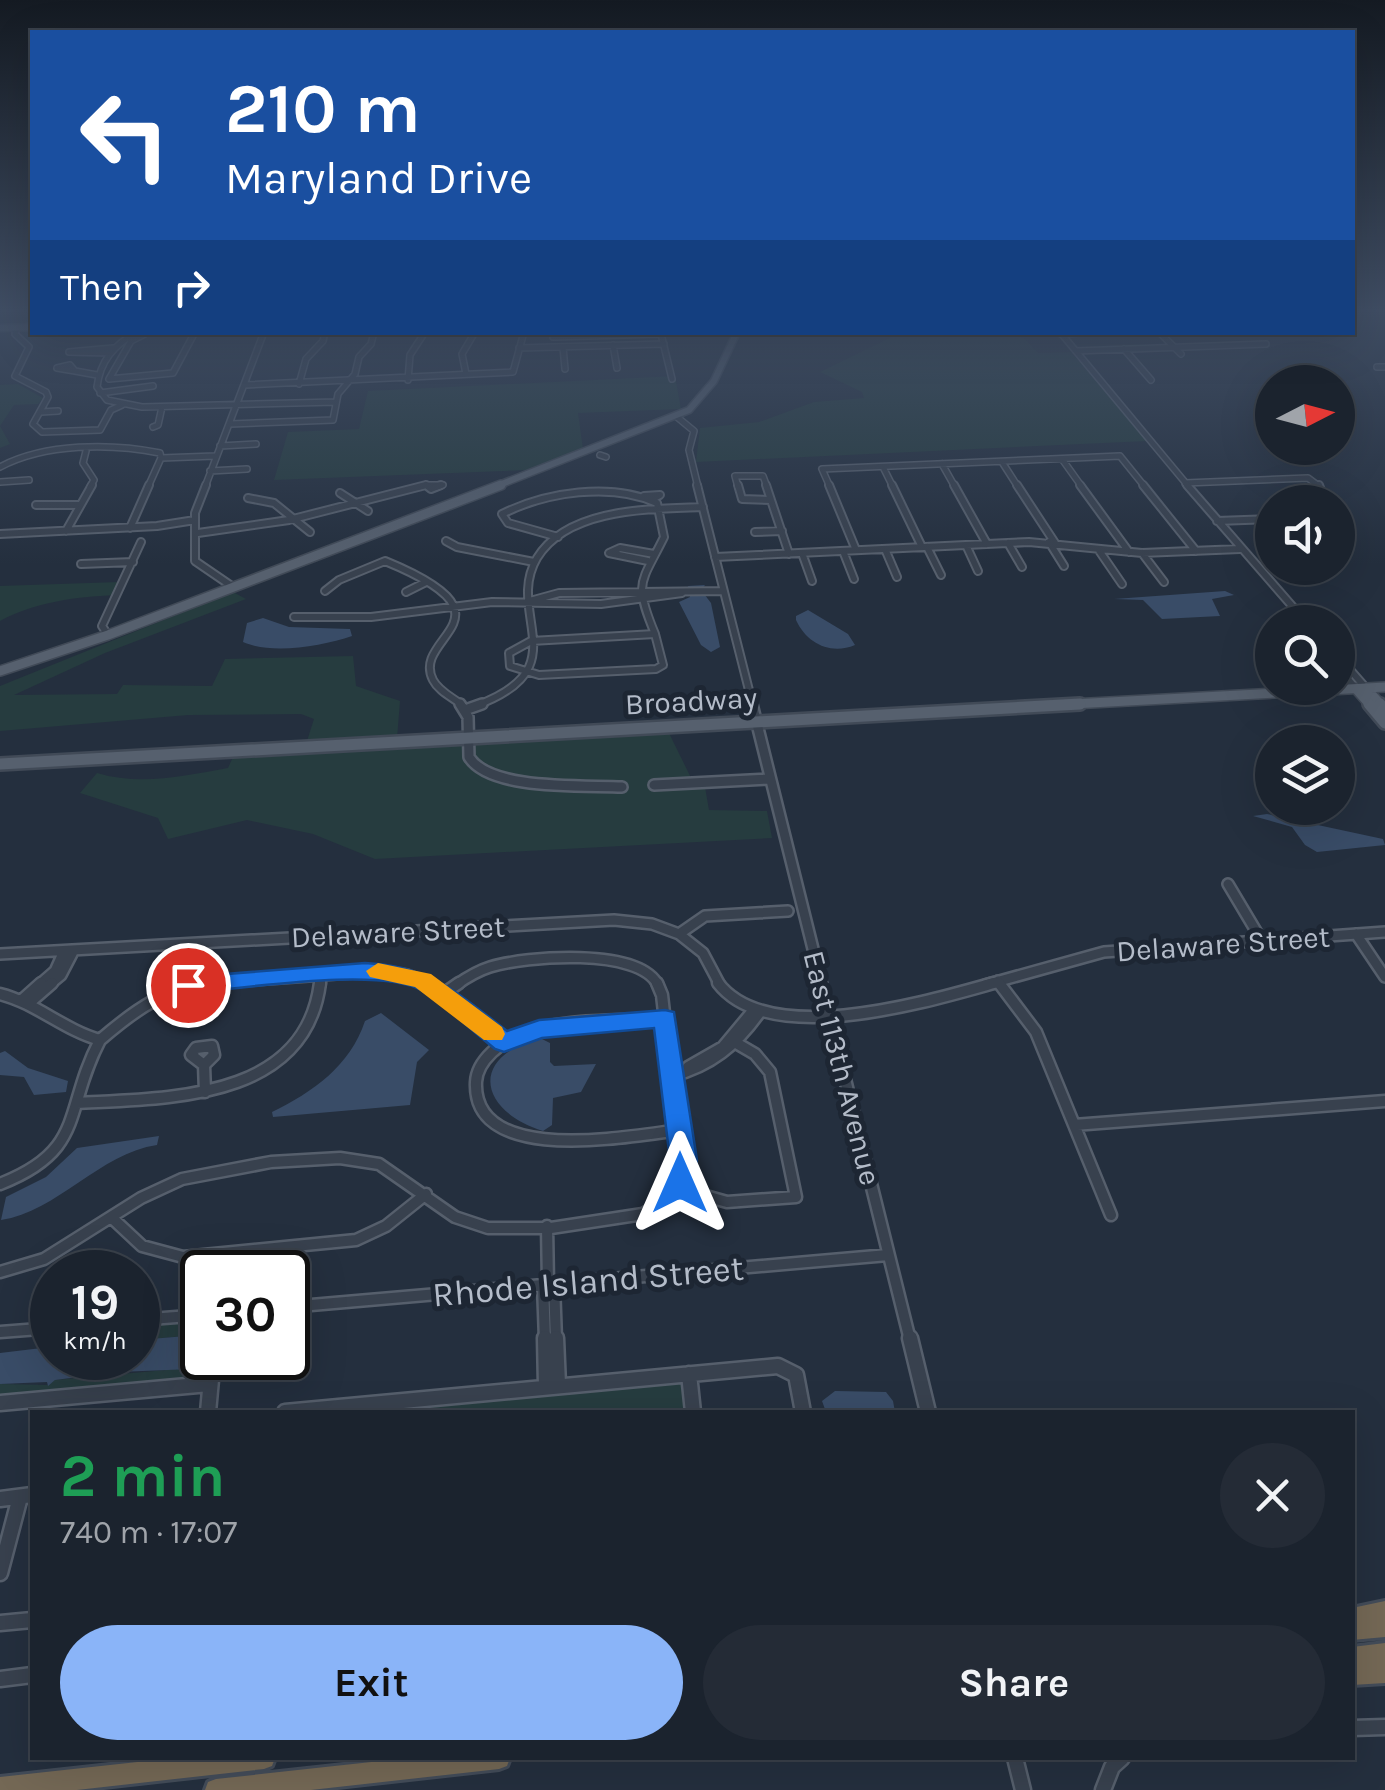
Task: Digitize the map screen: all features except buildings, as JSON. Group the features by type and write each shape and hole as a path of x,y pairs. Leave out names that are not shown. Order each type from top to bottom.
{"highway":[{"path":"1355,1617 1385,1612"},
{"path":"1355,1630 1385,1626"},
{"path":"1355,1657 1385,1653"},
{"path":"1355,1675 1385,1673"},
{"path":"0,1788 246,1760"},
{"path":"216,1790 481,1760"}],"main road":[{"path":"0,671 108,635 677,418 705,397"},
{"name":"Broadway","path":"0,764 1385,687"},
{"path":"1360,688 1385,710"},
{"path":"1360,688 1385,723"}],"street":[{"path":"48,397 33,424 42,432 100,430 111,410 122,404"},
{"path":"107,397 122,404 162,407 336,402"},
{"path":"231,588 194,558 198,532 195,520 215,456 240,397"},
{"path":"230,424 332,420 338,397"},
{"path":"1113,397 1287,605"},
{"path":"153,427 158,425 162,407"},
{"path":"41,412 58,411"},
{"path":"677,418 694,431 689,450 756,723"},
{"path":"220,446 256,444"},
{"path":"3,464 35,454 144,449 160,453 130,528"},
{"path":"66,531 94,480 83,463 86,451"},
{"path":"160,458 215,456"},
{"path":"856,550 822,469 1120,456 1196,551"},
{"path":"1062,459 1128,552"},
{"path":"1002,462 1064,566"},
{"path":"942,464 987,544"},
{"path":"883,467 941,575"},
{"path":"210,471 247,470"},
{"path":"771,500 742,499 734,476 762,474 782,530 789,554"},
{"path":"1185,483 1312,478 1320,485"},
{"path":"0,482 28,480"},
{"path":"198,532 254,530 425,486"},
{"path":"340,493 368,510"},
{"path":"558,537 508,523 502,514 549,497 653,499 661,509 664,537 651,557 640,590 658,634 664,663 656,669 526,674 510,666 507,659 514,649 531,641 658,634"},
{"path":"248,498 274,503 310,532"},
{"path":"36,505 79,505"},
{"path":"465,710 507,692 526,674 534,562 558,537 600,518 661,509 703,508"},
{"path":"0,534 130,528 195,520"},
{"path":"1217,521 1255,520"},
{"path":"755,532 782,530"},
{"path":"446,541 457,548 534,562"},
{"path":"108,635 102,626 141,542"},
{"path":"715,557 1052,542 1142,553 1240,549"},
{"path":"1008,543 1022,567"},
{"path":"966,545 978,571"},
{"path":"620,548 651,557 609,553 620,548"},
{"path":"885,549 897,577"},
{"path":"1098,549 1122,584"},
{"path":"842,551 854,579"},
{"path":"802,553 812,581"},
{"path":"1142,553 1164,582"},
{"path":"325,591 339,580 385,561 444,591 456,607 455,628 432,657 430,669 437,686 465,710 470,760 487,774 500,778 622,787"},
{"path":"81,564 133,562"},
{"path":"406,592 427,582"},
{"path":"530,601 560,606 723,591"},
{"path":"294,617 371,620 530,601 558,593 685,593"},
{"path":"1355,681 1360,688"},
{"path":"1355,683 1360,688"},
{"name":"East 113th Avenue","path":"756,723 927,1410"},
{"path":"654,785 768,779"},
{"path":"1228,884 1262,940"},
{"path":"672,1073 707,1066 734,1042 756,1012 726,993 702,953 678,934 705,916 788,911"},
{"name":"Delaware Street","path":"0,954 614,920 639,921 678,934"},
{"name":"Delaware Street","path":"756,1012 781,1017 892,1010 1104,952 1385,932"},
{"path":"1356,934 1385,976"},
{"path":"26,1001 57,980 69,950"},
{"path":"0,1272 40,1262 160,1188 213,1170 342,1158 386,1164 456,1216 482,1228 640,1216 666,1202 677,1188 683,1170 680,1130 660,987 648,971 616,958 508,964 483,970 443,994"},
{"path":"0,1184 44,1163 69,1130 100,1040 132,1010 178,988 209,981 400,973 422,980 504,1042"},
{"path":"77,1103 204,1092 254,1074 288,1051 312,1020 322,974"},
{"path":"998,982 1028,1017 1111,1215"},
{"path":"0,994 26,1001 76,1034 100,1040"},
{"path":"665,1018 539,1029 504,1042 480,1069 476,1092 487,1118 509,1133 545,1141 680,1130"},
{"path":"677,1188 727,1202 796,1197 772,1079 760,1060 734,1042"},
{"path":"204,1066 204,1092"},
{"path":"1074,1124 1385,1101"},
{"path":"110,1217 137,1246 161,1256 183,1257 356,1240 386,1226 426,1194"},
{"path":"547,1226 552,1386"},
{"name":"Rhode Island Street","path":"310,1305 888,1255"},
{"path":"0,1332 30,1330"},
{"path":"326,1410 552,1386 785,1368 796,1375 803,1410"},
{"path":"693,1410 695,1373"},
{"path":"208,1410 210,1380"},
{"path":"0,1402 209,1384"},
{"path":"0,1498 26,1496 0,1573"},
{"path":"0,1623 30,1620"},
{"path":"0,1679 30,1675"},
{"path":"1355,1728 1385,1727"},
{"path":"1016,1760 1023,1790"},
{"path":"1103,1790 1112,1767 1120,1760"}],"green space":[{"path":"0,397 43,398 38,404 14,405 0,426"},
{"path":"367,397 679,397 681,409 578,413 583,449 528,470 274,480 288,432 359,429"},
{"path":"1109,397 1147,441 696,462 700,428 759,422 814,402 864,398"},
{"path":"0,426 10,444 0,448"},
{"path":"120,582 115,595 56,602 0,621 0,586"},
{"path":"233,592 246,599 105,653 14,695 117,694 123,685 212,686 225,659 353,656 356,686 400,701 397,739 306,744 314,719 301,714 188,715 0,731 0,686"},
{"path":"668,731 696,788 705,787 709,810 767,811 772,838 375,859 313,834 247,820 168,839 158,818 80,793 97,773 129,779 179,777 228,768 233,757"},
{"path":"180,1322 180,1336 160,1338 160,1324"},
{"path":"180,1369 180,1380 0,1397 0,1384 160,1380 160,1371"},
{"path":"678,1381 684,1387 687,1410 394,1410"}],"water":[{"path":"705,585 701,590 711,603 720,647 711,652 701,645 679,602 690,597 688,586"},
{"path":"1225,591 1234,595 1212,599 1220,616 1162,619 1143,600 1114,599"},
{"path":"808,610 848,634 855,645 837,649 813,641 796,620 796,616"},
{"path":"263,618 289,627 350,629 352,636 312,646 282,648 243,642 247,623"},
{"path":"1285,825 1318,825 1383,839 1385,845 1317,852 1305,845 1292,827"},
{"path":"381,1013 429,1050 417,1062 410,1105 273,1117 272,1112 328,1076 350,1051 365,1021"},
{"path":"540,1038 550,1043 550,1062 554,1066 596,1064 581,1092 553,1098 552,1125 543,1131 505,1111 490,1084 492,1071 501,1058"},
{"path":"5,1051 28,1068 68,1081 66,1092 34,1095 24,1077 0,1075 0,1053"},
{"path":"159,1136 157,1145 116,1159 41,1206 1,1220 6,1197 46,1177 77,1148"},
{"path":"180,1336 180,1369 160,1370 160,1338"},
{"path":"30,1349 30,1380 55,1380 48,1386 47,1382 0,1384 0,1353"},
{"path":"835,1391 886,1392 895,1410 825,1410 822,1401"}],"slow traffic":[{"path":"378,971 422,980 493,1034"}],"route":[{"path":"188,985 378,971 400,973 430,984 504,1042 539,1029 665,1018 684,1160 680,1183"}]}
